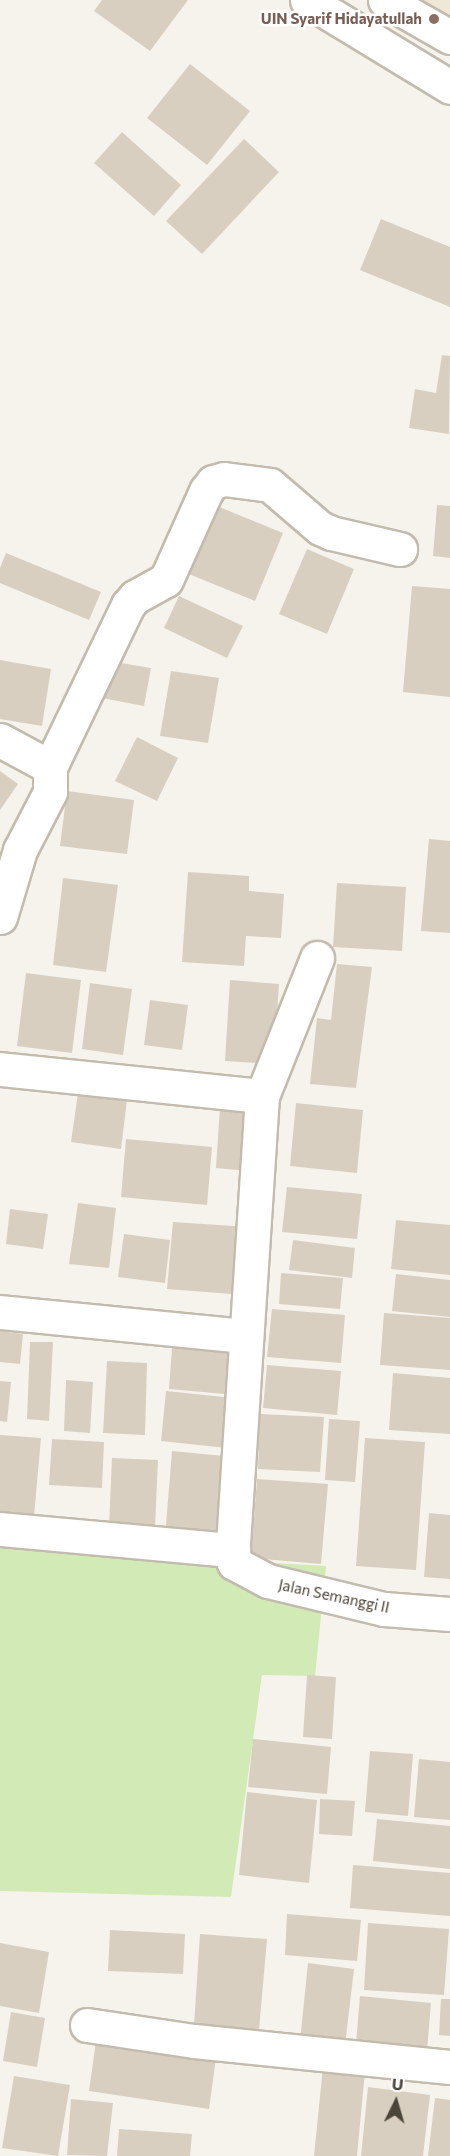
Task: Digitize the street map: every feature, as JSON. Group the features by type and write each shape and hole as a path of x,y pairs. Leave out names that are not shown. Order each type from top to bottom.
{"street":[{"path":"307,0 450,87"},
{"path":"385,0 450,37"},
{"path":"0,917 20,850 50,792 50,767 128,605 135,597 166,580 206,491 213,482 224,479 270,485 320,528 331,533 400,549"},
{"path":"0,740 50,767"},
{"path":"0,1529 233,1550 262,1096 317,957"},
{"path":"0,1069 262,1096"},
{"path":"0,1312 246,1336"},
{"name":"Jalan Semanggi II","path":"233,1550 234,1563 268,1581 384,1609 450,1614"},
{"path":"87,2025 194,2042 450,2067"}],"shaded area":[{"name":"UIN Syarif Hidayatullah","path":"385,0 450,0 450,37"}],"green space":[{"path":"0,1547 326,1566 315,1676 262,1675 231,1897 0,1891"}],"building":[{"path":"102,0 188,0 150,51 94,11"},
{"path":"190,64 250,111 207,165 147,118"},
{"path":"122,132 181,185 154,216 94,163"},
{"path":"244,139 279,172 202,254 166,221"},
{"path":"381,219 450,247 450,307 360,270"},
{"path":"442,355 450,356 449,434 409,428 415,389 436,393"},
{"path":"212,504 283,533 255,601 184,572"},
{"path":"437,505 450,506 450,558 433,556"},
{"path":"307,549 354,569 327,634 279,614"},
{"path":"6,553 101,592 89,620 0,583 0,568"},
{"path":"412,586 450,589 450,697 403,692"},
{"path":"179,596 243,626 227,658 164,628"},
{"path":"0,660 51,669 42,726 0,719"},
{"path":"109,661 151,668 144,706 102,698"},
{"path":"171,671 219,678 208,743 160,736"},
{"path":"137,737 178,758 157,801 115,781"},
{"path":"0,771 18,784 0,810"},
{"path":"67,791 134,800 127,854 60,846"},
{"path":"429,839 450,841 450,933 421,931"},
{"path":"188,872 249,876 249,891 284,894 281,938 246,936 244,966 182,962"},
{"path":"63,878 118,885 106,972 53,965"},
{"path":"337,883 406,887 402,951 333,947"},
{"path":"337,964 372,967 356,1088 310,1084 317,1018 331,1020"},
{"path":"26,973 81,980 72,1053 17,1046"},
{"path":"230,980 279,984 274,1064 225,1061"},
{"path":"90,983 132,989 123,1055 82,1049"},
{"path":"150,1000 188,1005 182,1050 144,1045"},
{"path":"78,1093 127,1100 121,1149 71,1142"},
{"path":"296,1103 363,1110 357,1173 290,1166"},
{"path":"220,1106 253,1109 249,1171 216,1168"},
{"path":"126,1139 212,1147 207,1205 121,1197"},
{"path":"287,1187 362,1194 357,1239 282,1232"},
{"path":"78,1203 116,1208 109,1268 69,1264"},
{"path":"10,1209 48,1214 43,1249 6,1244"},
{"path":"396,1220 450,1225 450,1275 391,1269"},
{"path":"173,1222 249,1227 244,1295 167,1289"},
{"path":"124,1234 170,1240 165,1283 118,1277"},
{"path":"293,1240 355,1248 352,1278 289,1270"},
{"path":"281,1273 343,1278 340,1309 279,1304"},
{"path":"396,1274 450,1280 450,1317 392,1311"},
{"path":"272,1309 345,1315 341,1363 267,1357"},
{"path":"384,1313 450,1318 450,1370 380,1365"},
{"path":"0,1331 23,1334 20,1364 0,1362"},
{"path":"173,1334 242,1341 236,1395 169,1389"},
{"path":"30,1342 53,1342 49,1421 27,1419"},
{"path":"107,1361 147,1363 145,1435 103,1433"},
{"path":"267,1365 341,1371 337,1415 263,1408"},
{"path":"393,1373 450,1378 450,1434 389,1430"},
{"path":"66,1380 93,1382 90,1433 64,1431"},
{"path":"0,1381 11,1382 7,1422 0,1421"},
{"path":"166,1391 233,1398 227,1448 161,1441"},
{"path":"260,1414 324,1417 320,1472 258,1469"},
{"path":"329,1419 360,1421 355,1482 325,1480"},
{"path":"0,1435 41,1438 33,1527 0,1524"},
{"path":"365,1438 425,1442 416,1570 356,1566"},
{"path":"52,1439 104,1442 102,1488 49,1485"},
{"path":"172,1451 234,1457 228,1541 165,1537"},
{"path":"112,1458 158,1460 155,1528 109,1526"},
{"path":"257,1479 328,1484 321,1564 251,1558"},
{"path":"429,1513 450,1515 450,1579 424,1577"},
{"path":"307,1675 336,1677 332,1739 303,1737"},
{"path":"253,1739 331,1747 327,1794 248,1787"},
{"path":"370,1751 413,1754 408,1816 365,1812"},
{"path":"419,1759 450,1762 450,1820 414,1817"},
{"path":"247,1792 317,1800 309,1883 239,1875"},
{"path":"320,1799 355,1801 352,1836 319,1834"},
{"path":"377,1819 450,1826 450,1869 373,1861"},
{"path":"353,1865 450,1873 450,1916 350,1908"},
{"path":"287,1914 361,1920 357,1961 285,1955"},
{"path":"368,1923 449,1929 444,1995 364,1990"},
{"path":"110,1930 185,1934 183,1974 108,1971"},
{"path":"200,1934 267,1939 259,2030 194,2025"},
{"path":"0,1943 49,1952 39,2013 0,2006"},
{"path":"308,1963 354,1969 345,2045 300,2041"},
{"path":"360,1996 431,2003 427,2050 356,2044"},
{"path":"441,1999 450,1999 450,2036 439,2035"},
{"path":"11,2012 45,2018 37,2067 3,2061"},
{"path":"97,2034 217,2051 209,2109 89,2091"},
{"path":"324,2057 366,2061 357,2156 314,2156"},
{"path":"14,2076 70,2085 58,2156 2,2148"},
{"path":"368,2087 430,2095 423,2156 361,2156"},
{"path":"435,2098 450,2100 450,2156 428,2156"},
{"path":"71,2099 113,2103 107,2156 67,2155"},
{"path":"119,2129 192,2134 190,2156 117,2156"}],"place":[{"name":"UIN Syarif Hidayatullah","path":"434,19"}]}
